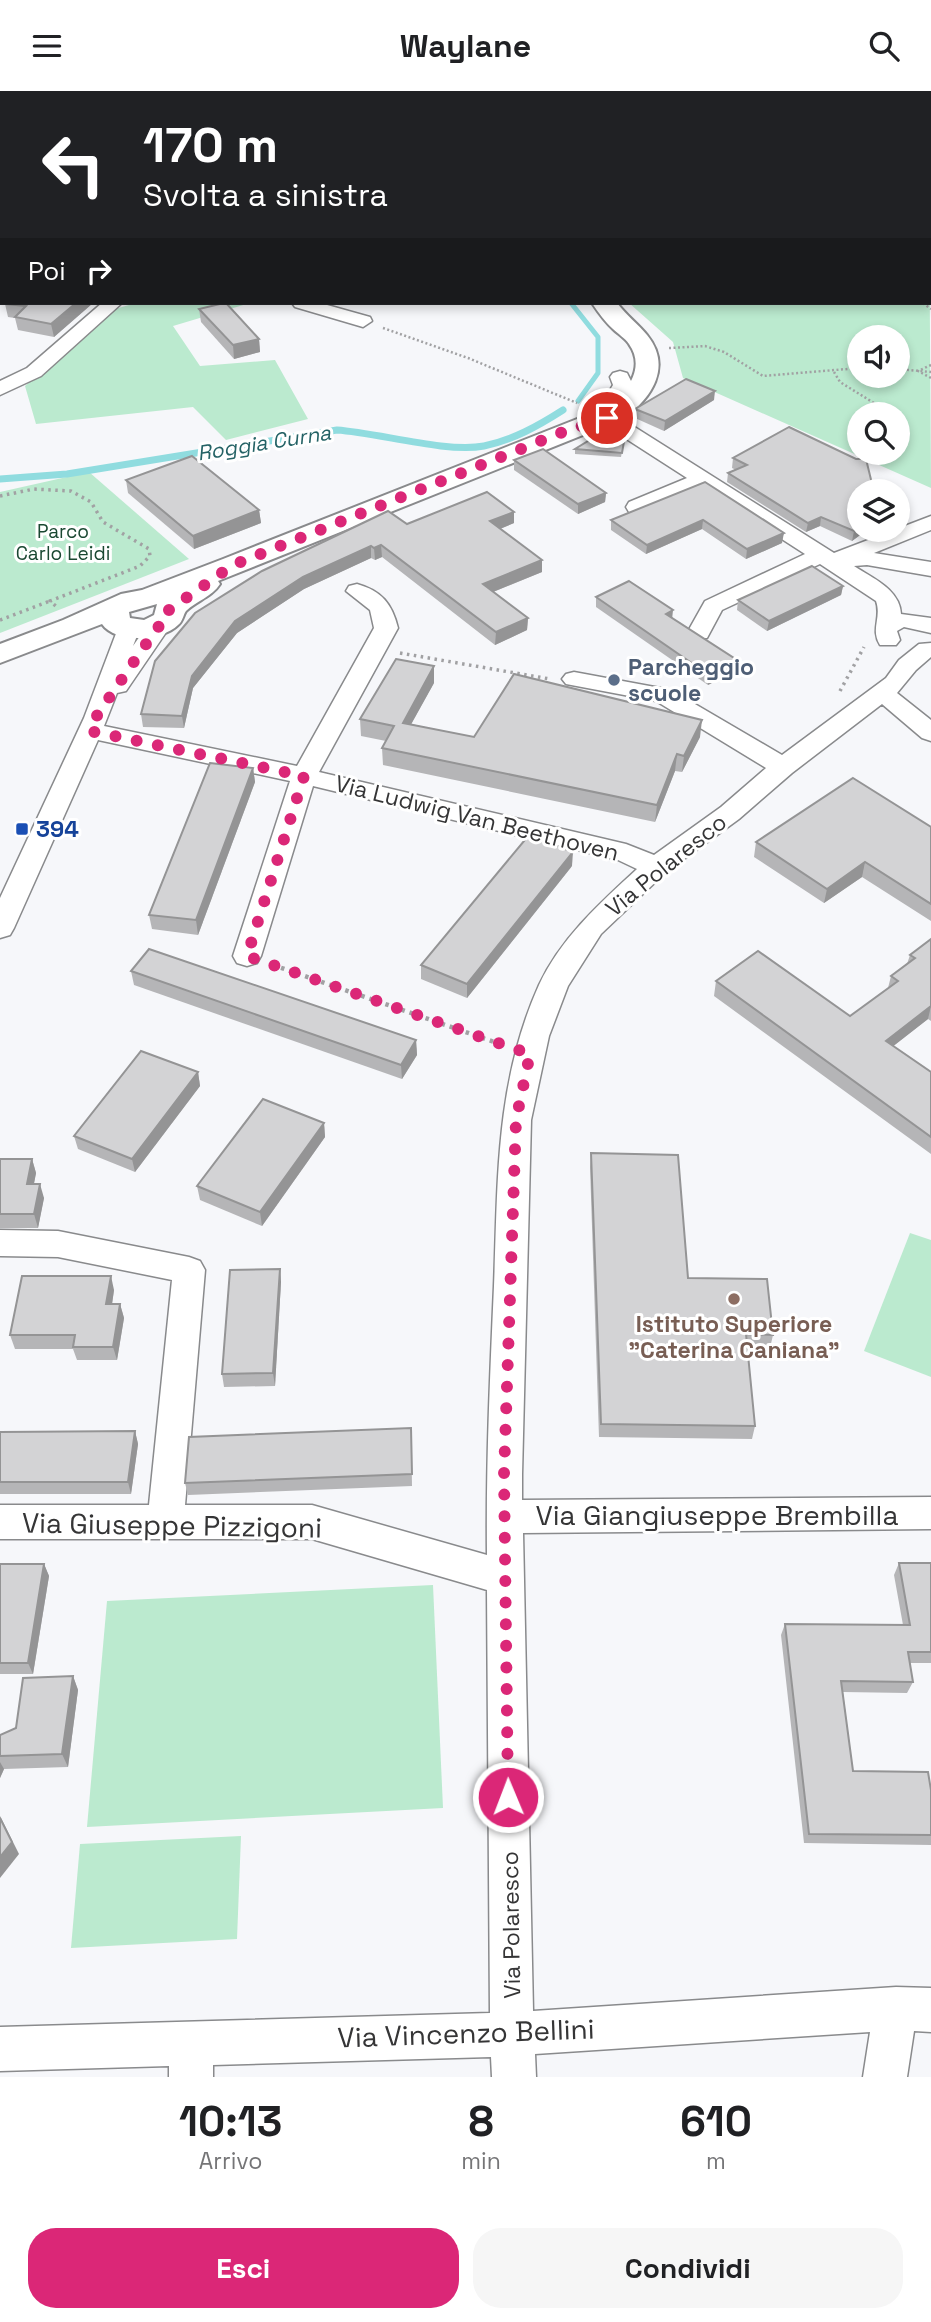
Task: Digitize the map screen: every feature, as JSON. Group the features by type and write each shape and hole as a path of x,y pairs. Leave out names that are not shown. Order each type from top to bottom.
{"street":[{"path":"0,389 34,372 111,305"},
{"path":"309,305 363,321"},
{"path":"0,654 74,626 139,616 233,565 563,432 594,412 630,401 648,374 645,349 634,332 621,324 606,305"},
{"path":"594,412 620,377 624,351 621,324"},
{"path":"594,412 931,626"},
{"path":"637,507 703,479"},
{"path":"699,633 713,606 827,558 931,522"},
{"path":"827,558 867,558 931,569"},
{"path":"247,956 304,776 386,628 381,607 357,591"},
{"path":"882,594 889,603 891,612 887,633 901,659 890,685 902,706 931,733"},
{"path":"0,928 139,616"},
{"path":"887,633 902,619 916,620 931,626"},
{"name":"Via Polaresco","path":"887,633 908,650 930,648"},
{"name":"Via Polaresco","path":"514,2077 503,1517 516,1120 530,1054 554,983 592,927 656,867 730,813 783,767 890,685 907,665 930,648"},
{"path":"574,679 663,695 783,767"},
{"name":"Via Ludwig Van Beethoven","path":"93,724 626,853 656,867"},
{"path":"0,1243 58,1244 189,1270 166,1521"},
{"name":"Via Giangiuseppe Brembilla","path":"503,1517 931,1513"},
{"name":"Via Giuseppe Pizzigoni","path":"0,1522 312,1522 505,1578"},
{"path":"885,2077 914,2010"},
{"name":"Via Vincenzo Bellini","path":"0,2049 191,2060 514,2034 914,2010"}],"path":[{"path":"363,321 468,358 594,412"},
{"path":"668,348 705,346 724,352 763,376 847,370"},
{"path":"918,370 931,365"},
{"path":"910,370 931,372"},
{"path":"918,370 931,378"},
{"path":"834,372 839,381 872,402"},
{"path":"0,496 29,489 65,490 78,494 92,503 103,523 149,549 150,557 140,566 0,620"},
{"path":"50,601 74,626"},
{"path":"375,649 556,680 574,679"},
{"path":"247,956 530,1054"}],"green space":[{"path":"129,305 243,305 173,326 200,366 275,360 308,419 226,440 193,407 36,424 25,386 115,309"},
{"path":"631,305 930,305 931,488 879,465 910,465 910,402 847,402 847,451 683,378 673,342"},
{"name":"Parco Carlo Leidi","path":"89,472 189,559 0,633 0,492"},
{"path":"910,1233 931,1240 931,1377 864,1351"},
{"path":"433,1585 443,1808 87,1827 107,1601"},
{"path":"241,1836 237,1939 71,1948 80,1844"}],"building":[{"path":"16,305 74,305 51,324 15,317 26,306"},
{"path":"228,305 259,339 233,345 199,309"},
{"path":"686,379 715,391 665,421 635,409"},
{"path":"611,427 625,436 622,453 575,449"},
{"path":"789,427 847,455 847,465 867,465 871,479 847,479 847,528 821,517 808,523 728,473 747,465 733,458"},
{"path":"543,449 606,493 578,504 514,460"},
{"path":"192,456 259,510 193,536 126,480"},
{"path":"705,482 784,533 747,549 703,520 647,545 611,520"},
{"path":"487,492 514,512 490,521 542,560 483,584 528,618 496,632 381,545 374,548 371,546 303,577 235,621 192,676 182,716 141,714 155,661 195,613 262,571 388,511 407,524"},
{"path":"812,566 843,586 769,621 738,600"},
{"path":"629,581 673,610 666,614 737,660 709,675 596,597"},
{"path":"396,659 434,666 403,723 474,737 514,674 702,720 684,756 677,754 657,805 382,748 394,726 360,719"},
{"path":"210,763 253,768 196,920 149,915"},
{"path":"853,778 931,827 931,904 865,862 827,889 756,842"},
{"path":"529,835 573,852 467,984 421,965"},
{"path":"931,939 931,1006 886,1041 931,1072 931,1137 716,981 758,951 850,1016 898,981 891,976 915,958 910,955"},
{"path":"149,949 416,1040 401,1065 131,971"},
{"path":"141,1051 198,1072 132,1159 74,1136"},
{"path":"263,1099 324,1123 260,1212 197,1186"},
{"path":"591,1153 678,1155 688,1278 767,1279 773,1335 746,1334 755,1426 601,1424"},
{"path":"0,1159 32,1159 27,1184 40,1184 34,1214 0,1214"},
{"path":"280,1269 273,1373 222,1374 230,1270"},
{"path":"22,1276 111,1276 106,1304 120,1304 113,1347 73,1347 75,1335 10,1335"},
{"path":"411,1428 412,1474 185,1483 189,1437"},
{"path":"135,1431 128,1482 0,1482 0,1432"},
{"path":"899,1563 931,1563 931,1652 908,1652 913,1682 841,1681 853,1771 928,1772 931,1790 931,1835 809,1834 785,1624 910,1625"},
{"path":"0,1564 44,1564 28,1663 0,1663"},
{"path":"73,1676 62,1754 0,1756 0,1735 16,1728 23,1678"},
{"path":"0,1818 12,1842 0,1857"}],"waterway":[{"name":"Roggia Curna","path":"573,305 598,337 598,373 578,401"},
{"name":"Roggia Curna","path":"0,479 67,474 337,430 432,445 484,446 525,432 563,410"}],"place":[{"name":"Parcheggio scuole","path":"614,680"},
{"name":"394","path":"22,829"},
{"name":"Istituto Superiore \"Caterina Caniana\"","path":"734,1299"}],"route":[{"path":"508,1797 504,1474 516,1120 530,1054 247,956 304,776 90,731 96,717 157,628 169,618 169,610 233,565 563,432 607,418"}]}
